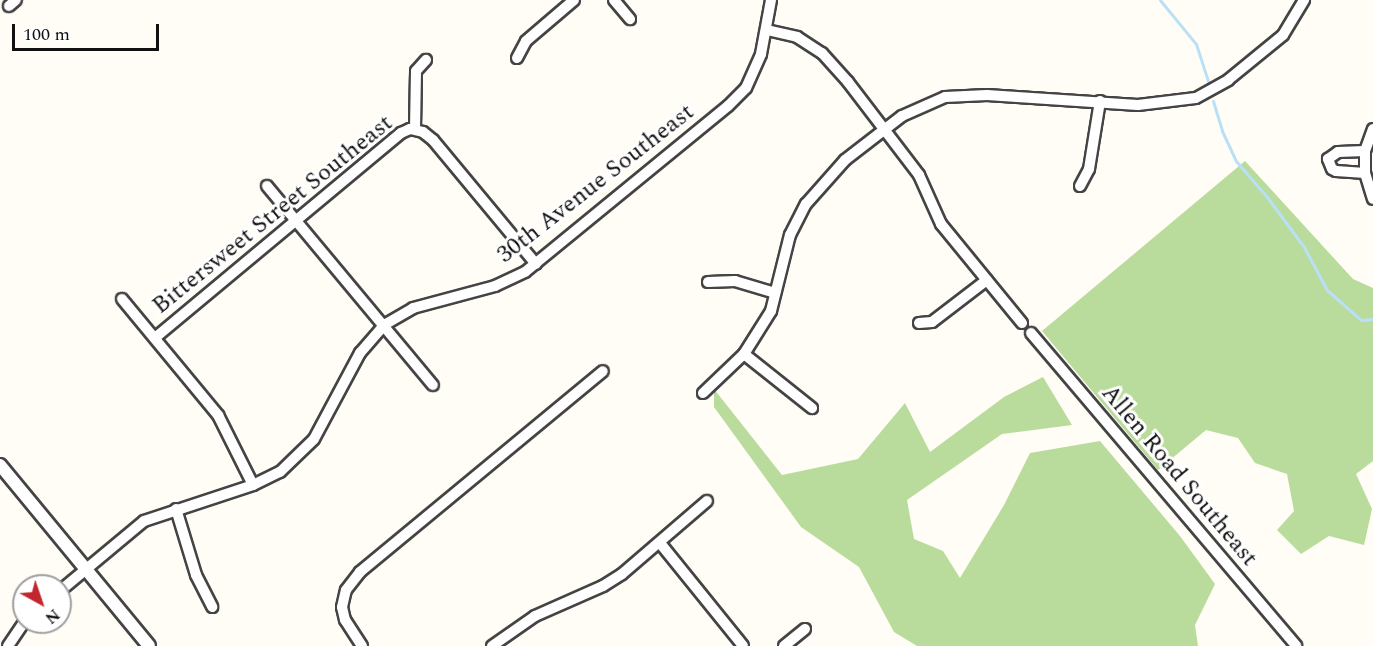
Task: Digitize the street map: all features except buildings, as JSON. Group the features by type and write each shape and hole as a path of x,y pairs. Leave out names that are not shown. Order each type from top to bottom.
{"street":[{"path":"517,57 526,40 574,0"},
{"path":"614,0 630,19"},
{"name":"30th Avenue Southeast","path":"72,581 144,521 253,485 280,471 305,450 323,423 360,353 384,325 413,308 502,284 536,264 728,106 750,81 767,30 771,0"},
{"path":"703,393 744,354 771,311 790,235 806,204 845,160 912,110 945,97 987,95 1138,105 1183,101 1211,92 1283,35 1304,0"},
{"path":"767,30 797,37 822,53 919,174 941,224 1022,323"},
{"path":"415,129 416,71 426,60"},
{"path":"1080,186 1089,169 1100,101"},
{"name":"Bittersweet Street Southeast","path":"156,337 401,133 415,129 433,140 536,264"},
{"path":"1373,129 1365,151 1365,173 1373,199"},
{"path":"1365,151 1338,152 1328,159 1332,169 1336,171 1365,173"},
{"path":"267,186 434,385"},
{"path":"919,323 932,322 987,280"},
{"path":"708,282 735,281 775,292"},
{"path":"122,299 156,337 218,415 253,485"},
{"name":"Allen Road Southeast","path":"1031,333 1296,646"},
{"path":"744,354 812,408"},
{"path":"362,646 345,620 342,607 346,590 360,572 603,371"},
{"path":"0,465 149,646"},
{"path":"492,646 535,616 603,586 622,574 707,501"},
{"path":"176,509 196,575 212,607"},
{"path":"660,543 743,646"},
{"path":"784,646 805,629"}],"green space":[{"path":"1245,161 1353,279 1373,288 1373,461 1356,474 1372,509 1364,545 1329,536 1301,554 1277,530 1294,511 1287,474 1255,463 1238,438 1206,430 1158,470 1042,331"},
{"path":"1043,377 1072,425 1002,434 907,500 914,539 943,551 960,578 1004,505 1030,453 1100,441 1180,536 1215,584 1195,625 1198,646 917,646 894,632 859,567 801,527 714,407 714,389 782,475 858,459 905,403 930,452 1004,397"}],"waterway":[{"path":"1160,0 1196,44 1208,81"},
{"path":"1213,101 1222,131 1236,161 1267,197 1304,247 1327,290 1361,320 1373,319"}]}
